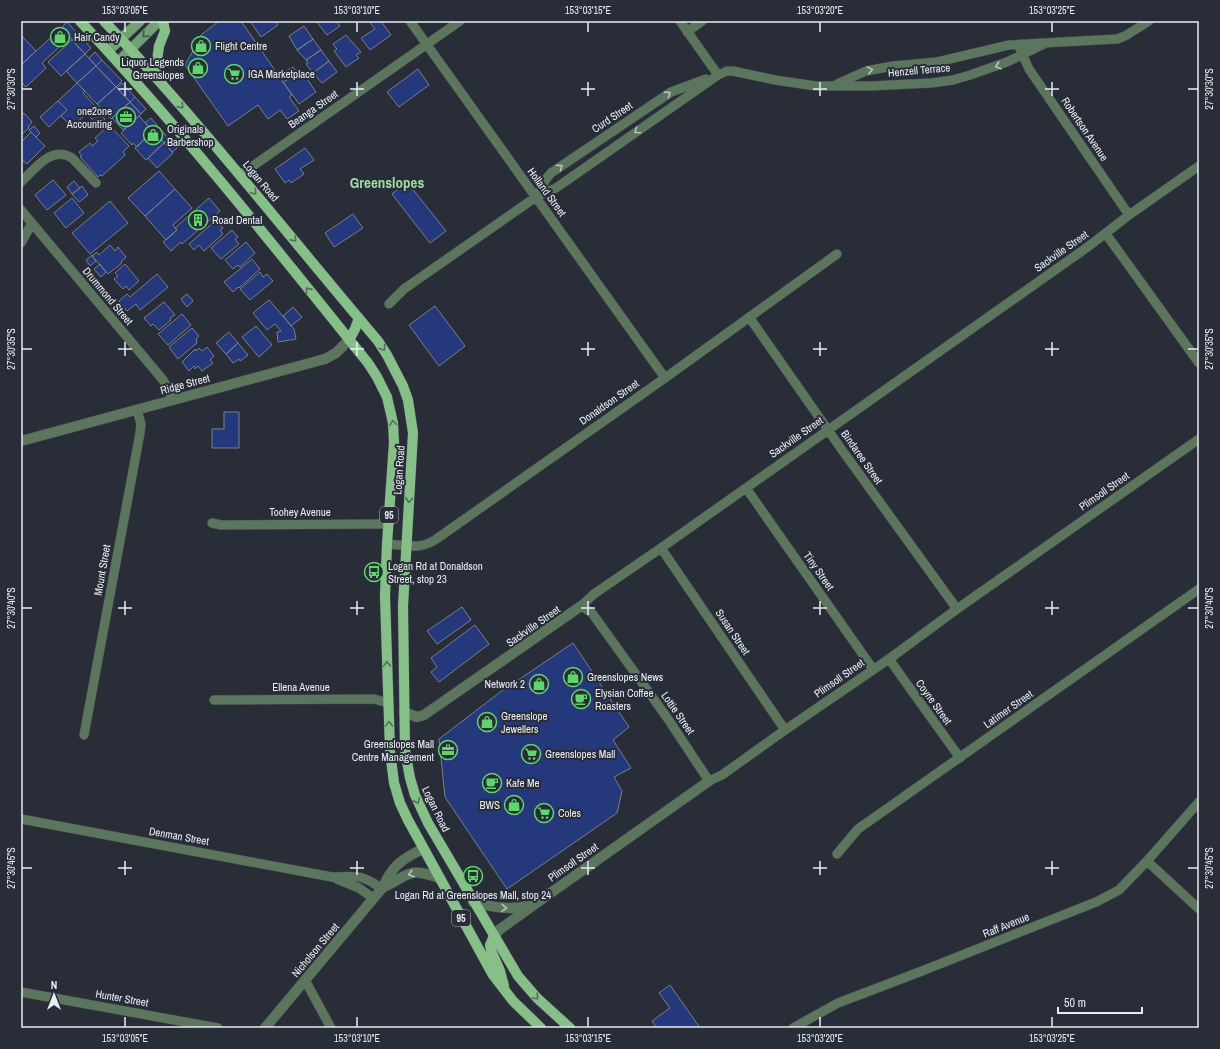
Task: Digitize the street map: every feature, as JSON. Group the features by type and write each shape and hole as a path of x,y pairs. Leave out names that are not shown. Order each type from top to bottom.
{"main road":[{"name":"Logan Road","path":"80,21 118,62 221,182 368,363 387,397 392,414 394,442 387,544 386,596 390,762 394,783 402,808 423,849 490,970 506,994 541,1028"},
{"name":"Logan Road","path":"104,21 240,175 359,318 388,354 403,386 408,400 413,433 403,606 404,712 406,750 410,778 421,810 473,902 518,976 527,987 570,1028"},
{"path":"108,51 140,21"},
{"path":"118,62 159,21"},
{"path":"155,77 159,46 165,31 163,21"},
{"path":"349,340 359,318"},
{"path":"389,524 407,525"},
{"path":"388,703 404,712"},
{"name":"Nicholson Street","path":"423,849 439,843"},
{"path":"494,936 490,945 491,950 500,971 506,994"}],"street":[{"name":"Holland Street","path":"410,21 665,378"},
{"name":"Beanga Street","path":"240,175 460,21"},
{"path":"680,21 716,75"},
{"path":"687,32 702,21"},
{"name":"Henzell Terrace","path":"834,85 866,71 893,66 937,62 1009,45 1117,39 1130,34 1149,21"},
{"name":"Henzell Terrace","path":"716,75 724,71 732,71 803,84 859,86 931,83 953,80 1007,62 1046,43"},
{"name":"Robertson Avenue","path":"1018,44 1029,69 1129,215"},
{"name":"Curd Street","path":"536,197 545,181 552,173 671,92 716,75"},
{"name":"Curd Street","path":"389,304 404,289 536,197 556,188 716,75"},
{"path":"852,77 859,86"},
{"path":"21,182 47,157 54,154 59,154 72,158 96,184"},
{"name":"Sackville Street","path":"404,712 417,717 424,715 581,606 594,594 1106,234 1129,215 1199,166"},
{"name":"Drummond Street","path":"21,210 163,380 169,390 172,400"},
{"path":"21,243 32,223"},
{"path":"1106,234 1199,363"},
{"name":"Donaldson Street","path":"387,544 424,546 435,540 665,378 837,254"},
{"name":"Bindaree Street","path":"749,317 828,430 957,609"},
{"name":"Ridge Street","path":"21,441 325,359 336,353 349,340"},
{"name":"Mount Street","path":"84,735 140,433 141,424 137,410"},
{"name":"Plimsoll Street","path":"494,936 499,930 535,904 709,781 722,775 889,659 957,609 1199,439"},
{"name":"Tiny Street","path":"746,488 873,669"},
{"name":"Toohey Avenue","path":"212,523 221,525 389,524"},
{"name":"Susan Street","path":"661,548 785,730"},
{"name":"Latimer Street","path":"837,854 856,831 1199,589"},
{"name":"Lottie Street","path":"581,606 592,613 668,719 709,781"},
{"name":"Coyne Street","path":"889,659 960,758"},
{"name":"Ellena Avenue","path":"214,700 374,699 388,703"},
{"name":"Raff Avenue","path":"793,1028 838,1003 1096,902 1119,890 1147,862 1199,802"},
{"name":"Denman Street","path":"21,819 332,877 361,877 370,880 382,888"},
{"name":"Nicholson Street","path":"265,1028 382,888 393,869 408,857 423,849"},
{"path":"1147,862 1199,909"},
{"name":"Nicholson Street","path":"382,888 408,874 415,872 421,872 440,878"},
{"name":"Denman Street","path":"332,877 359,888 373,898"},
{"path":"473,902 506,909 520,908 535,904"},
{"path":"304,980 331,1028"},
{"name":"Hunter Street","path":"21,992 218,1028"}],"building":[{"name":"IGA Marketplace","path":"219,21 241,21 292,95 289,97 299,111 287,119 280,110 268,119 258,105 228,126 185,65 197,44 202,39 201,35"},
{"path":"250,21 275,21 278,25 261,37"},
{"path":"316,21 336,21 340,26 327,35"},
{"path":"373,21 381,21 391,35 370,50 361,38 375,29 370,23"},
{"path":"67,22 78,34 72,40 61,28"},
{"path":"304,26 313,39 297,50 289,36"},
{"path":"61,28 70,37 42,63 46,68 26,87 21,82 21,65"},
{"path":"78,34 91,48 85,54 72,40"},
{"path":"21,35 36,51 21,65"},
{"path":"346,35 361,52 356,55 359,58 346,67 334,51 337,49 333,44"},
{"path":"313,39 321,50 306,60 297,50"},
{"path":"72,40 85,54 61,76 48,62"},
{"path":"321,50 329,61 313,73 306,64 308,63 306,60"},
{"path":"95,52 102,60 96,66 89,58"},
{"path":"85,54 96,66 77,83 66,71"},
{"path":"102,60 122,81 116,87 96,66"},
{"path":"329,61 337,72 322,83 313,73"},
{"path":"96,66 116,87 97,104 77,83"},
{"path":"293,67 297,73 301,70 316,92 299,104 283,82 287,80 283,73"},
{"path":"418,69 429,85 399,107 387,92"},
{"path":"77,83 85,91 83,93 95,106 72,127 61,116 67,110 58,101"},
{"path":"122,83 135,97 130,102 117,88"},
{"path":"116,87 130,102 111,119 97,104"},
{"path":"135,97 146,109 141,114 130,102"},
{"path":"58,101 67,110 49,127 40,117"},
{"name":"one2one Accounting","path":"130,102 141,114 123,130 112,118"},
{"path":"96,109 105,119 98,125 89,116"},
{"path":"24,113 32,122 28,127 29,128 21,135 21,116"},
{"path":"139,116 153,131 137,147 133,143 132,145 121,133"},
{"path":"151,118 157,125 152,130 145,123"},
{"path":"109,125 129,146 123,152 125,155 102,176 100,175 98,177 80,157 82,156 79,152 90,143 92,146 98,141 95,138"},
{"path":"34,126 40,133 36,137 29,130"},
{"path":"158,127 169,139 164,143 153,131"},
{"path":"153,131 164,143 146,160 135,148"},
{"path":"31,132 45,146 27,164 21,159 21,142"},
{"path":"169,139 177,148 172,152 164,143"},
{"path":"164,143 173,153 157,168 148,158"},
{"path":"305,148 314,160 300,169 304,174 291,183 289,180 285,183 275,169"},
{"path":"159,171 175,189 145,216 128,198"},
{"path":"53,180 66,195 47,210 35,195"},
{"path":"74,181 80,188 72,194 67,187"},
{"path":"407,182 446,231 430,243 392,194"},
{"path":"82,186 88,195 79,202 72,194"},
{"path":"175,189 192,208 173,225 177,230 166,240 145,216"},
{"path":"72,198 84,213 66,228 54,213"},
{"name":"Road Dental","path":"209,198 220,211 182,244 181,242 171,251 163,242 177,230 175,228"},
{"path":"110,201 128,223 90,254 72,233"},
{"path":"353,214 363,228 334,247 325,233"},
{"path":"216,220 223,228 220,230 223,234 204,251 199,245 194,250 189,244"},
{"path":"232,230 238,237 235,239 239,244 221,259 211,248"},
{"path":"246,242 255,253 240,267 238,265 233,269 225,260"},
{"path":"110,245 115,251 118,247 126,257 121,262 122,263 108,274 92,256 97,252 99,255"},
{"path":"92,255 96,261 90,266 86,260"},
{"path":"252,259 260,269 233,292 224,282"},
{"path":"100,264 106,272 101,277 94,269"},
{"path":"125,264 139,281 129,290 126,286 123,289 114,279 118,276 115,273"},
{"path":"260,272 263,277 267,274 273,281 250,300 240,289"},
{"path":"157,274 168,287 140,310 136,304 127,311 119,301 127,294 130,297"},
{"path":"187,294 193,301 187,307 181,299"},
{"path":"269,300 294,329 296,339 278,342 277,332 281,331 275,324 267,330 253,313"},
{"path":"164,302 175,315 170,318 171,320 159,330 153,324 151,326 144,318"},
{"path":"435,306 465,346 439,366 409,325"},
{"path":"293,307 302,317 291,326 283,316"},
{"path":"182,314 191,325 168,345 158,334"},
{"path":"256,326 272,345 259,357 242,337"},
{"path":"192,328 199,336 196,339 197,343 178,359 169,347"},
{"path":"229,332 238,343 226,354 216,343"},
{"path":"238,343 248,355 240,361 239,359 233,363 226,354"},
{"path":"207,347 214,356 210,360 213,363 202,371 198,366 195,369 194,366 189,371 182,362 195,349 196,351 199,348 202,351"},
{"path":"224,412 239,412 239,448 212,448 212,429 224,429"},
{"path":"462,607 471,620 437,644 427,631"},
{"path":"475,625 489,644 439,682 431,672 437,667 431,658"},
{"name":"Greenslopes Mall","path":"573,643 629,727 613,740 631,768 614,777 622,791 617,813 507,889 445,797 439,739 499,693"},
{"path":"670,985 700,1028 657,1028 652,1021 670,1008 659,993"}],"place":[{"name":"Hair Candy","path":"60,37"},
{"name":"Flight Centre","path":"201,46"},
{"name":"Liquor Legends Greenslopes","path":"198,68"},
{"name":"IGA Marketplace","path":"234,74"},
{"name":"one2one Accounting","path":"126,117"},
{"name":"Originals Barbershop","path":"153,135"},
{"name":"Road Dental","path":"198,220"},
{"name":"Logan Rd at Donaldson Street, stop 23","path":"374,572"},
{"name":"Greenslopes News","path":"573,677"},
{"name":"Network 2","path":"539,684"},
{"name":"Elysian Coffee Roasters","path":"581,699"},
{"name":"Greenslope Jewellers","path":"487,722"},
{"name":"Greenslopes Mall Centre Management","path":"448,750"},
{"name":"Greenslopes Mall","path":"531,754"},
{"name":"Kafe Me","path":"492,783"},
{"name":"BWS","path":"514,805"},
{"name":"Coles","path":"544,813"},
{"name":"Logan Rd at Greenslopes Mall, stop 24","path":"473,876"}],"district":[{"name":"Greenslopes","path":"387,182"}]}
